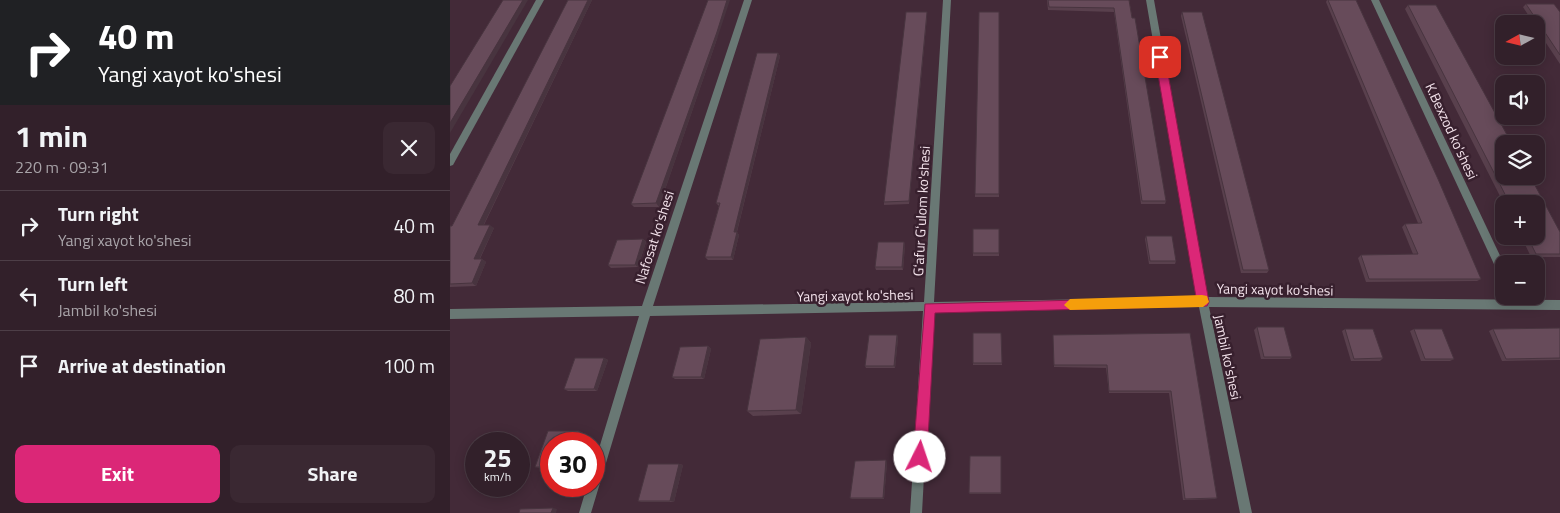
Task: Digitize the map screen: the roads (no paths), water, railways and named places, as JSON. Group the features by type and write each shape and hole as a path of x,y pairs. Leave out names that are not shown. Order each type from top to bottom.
{"street":[{"path":"450,162 540,0"},
{"name":"Nafosat ko'shesi","path":"605,446 646,311 748,0"},
{"name":"Gʻafur Gʻulom ko'shesi","path":"916,513 947,0"},
{"name":"Jambil ko'shesi","path":"1150,0 1203,302 1246,513"},
{"name":"K.Bexzod ko'shesi","path":"1375,0 1495,255"},
{"name":"Yangi xayot ko'shesi","path":"450,314 929,308 1203,302 1495,301"},
{"name":"Yangi xayot ko'shesi","path":"1545,304 1560,305"},
{"name":"Nafosat ko'shesi","path":"585,513 590,497"}]}
